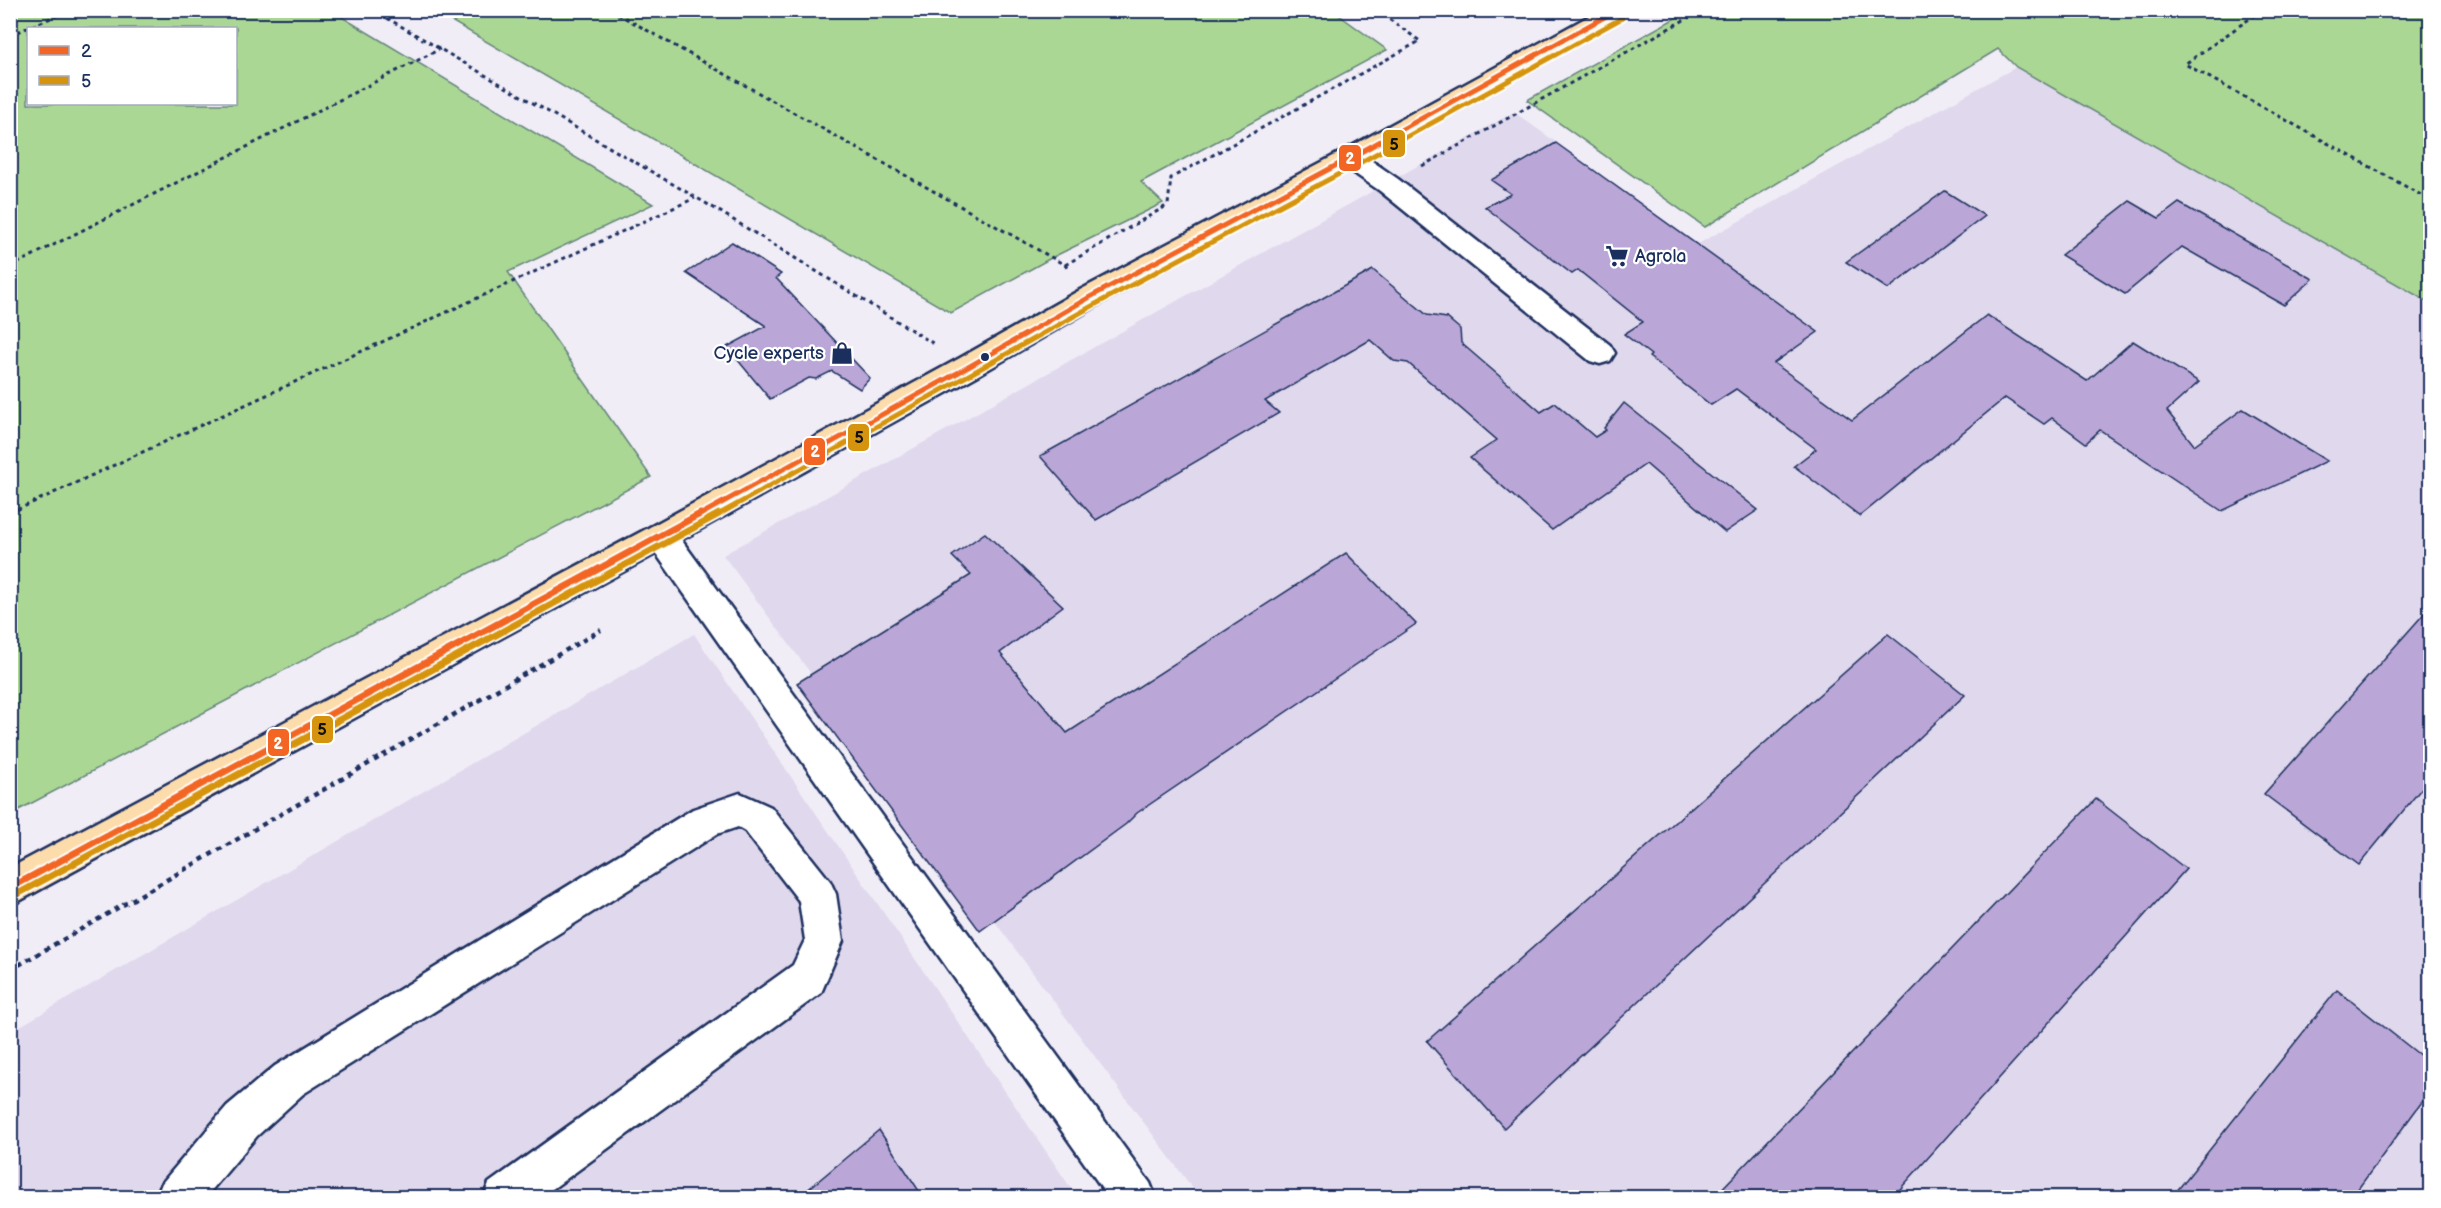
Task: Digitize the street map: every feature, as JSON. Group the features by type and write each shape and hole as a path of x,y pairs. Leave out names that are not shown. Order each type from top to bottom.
{"main road":[{"path":"10,888 662,536 1090,297 1350,158 1618,10"}],"street":[{"path":"1350,158 1389,185 1600,353"},
{"path":"662,536 1135,1197"},
{"path":"177,1197 242,1121 289,1080 706,821 740,810 758,819 816,894 824,941 807,979 504,1197"}],"path":[{"path":"29,27 70,10"},
{"path":"373,10 695,198 970,366"},
{"path":"611,10 1065,266 1090,297"},
{"path":"1065,266 1168,205 1171,178 1420,41 1376,10"},
{"path":"1389,185 1702,10"},
{"path":"2262,10 2185,64 2430,200"},
{"path":"10,35 27,28"},
{"path":"10,267 440,49"},
{"path":"10,513 695,198"},
{"path":"10,970 601,630"}],"shaded area":[{"path":"2016,67 2430,303 2430,1197 1199,1197 723,555 1514,112 1698,244"},
{"path":"694,634 1077,1197 11,1197 10,1032"}],"green space":[{"path":"11,10 332,11 653,204 508,272 651,477 11,814"},
{"path":"1332,10 1387,50 1141,182 1163,203 1051,258 951,313 434,11"},
{"path":"1690,10 2430,11 2430,303 2016,67 1998,49 1705,227 1527,100"}],"building":[{"path":"1556,143 1818,332 1774,363 1852,420 1987,315 2087,381 2133,341 2199,382 2167,411 2194,445 2243,409 2327,461 2222,511 2100,430 2086,443 2052,418 2044,424 2005,398 1860,516 1794,466 1816,449 1736,389 1711,405 1649,357 1651,355 1624,334 1643,322 1578,270 1572,274 1485,207 1511,194 1491,180"},
{"path":"1945,191 1985,216 1888,289 1846,262"},
{"path":"2130,201 2159,218 2179,203 2313,279 2284,305 2182,247 2125,294 2061,255"},
{"path":"732,242 781,274 776,278 870,378 860,389 832,371 816,379 809,378 770,399 727,347 766,326 686,273"},
{"path":"1373,270 1427,315 1447,318 1460,329 1461,343 1541,412 1555,403 1595,437 1606,430 1604,428 1624,403 1758,510 1725,532 1646,464 1552,530 1470,458 1497,440 1408,363 1394,361 1370,340 1265,401 1279,413 1096,520 1040,456"},
{"path":"985,533 1063,606 1000,653 1067,733 1346,553 1416,624 1137,813 1126,824 980,931 797,683 971,575 952,556"},
{"path":"2430,607 2430,778 2359,865 2264,794"},
{"path":"1888,634 1965,695 1504,1128 1427,1041"},
{"path":"2096,799 2186,869 1893,1197 1714,1197"},
{"path":"2337,990 2430,1063 2430,1091 2352,1197 2172,1197"},
{"path":"879,1130 923,1197 799,1197"}],"transit line":[{"name":"2","path":"10,888 661,536 970,366 1090,297 1350,158 1617,10"},
{"name":"5","path":"14,896 665,544 974,374 1094,305 1354,166 1622,18"}],"place":[{"name":"Agrola","path":"1617,256"},
{"name":"Cycle experts","path":"842,353"}]}
